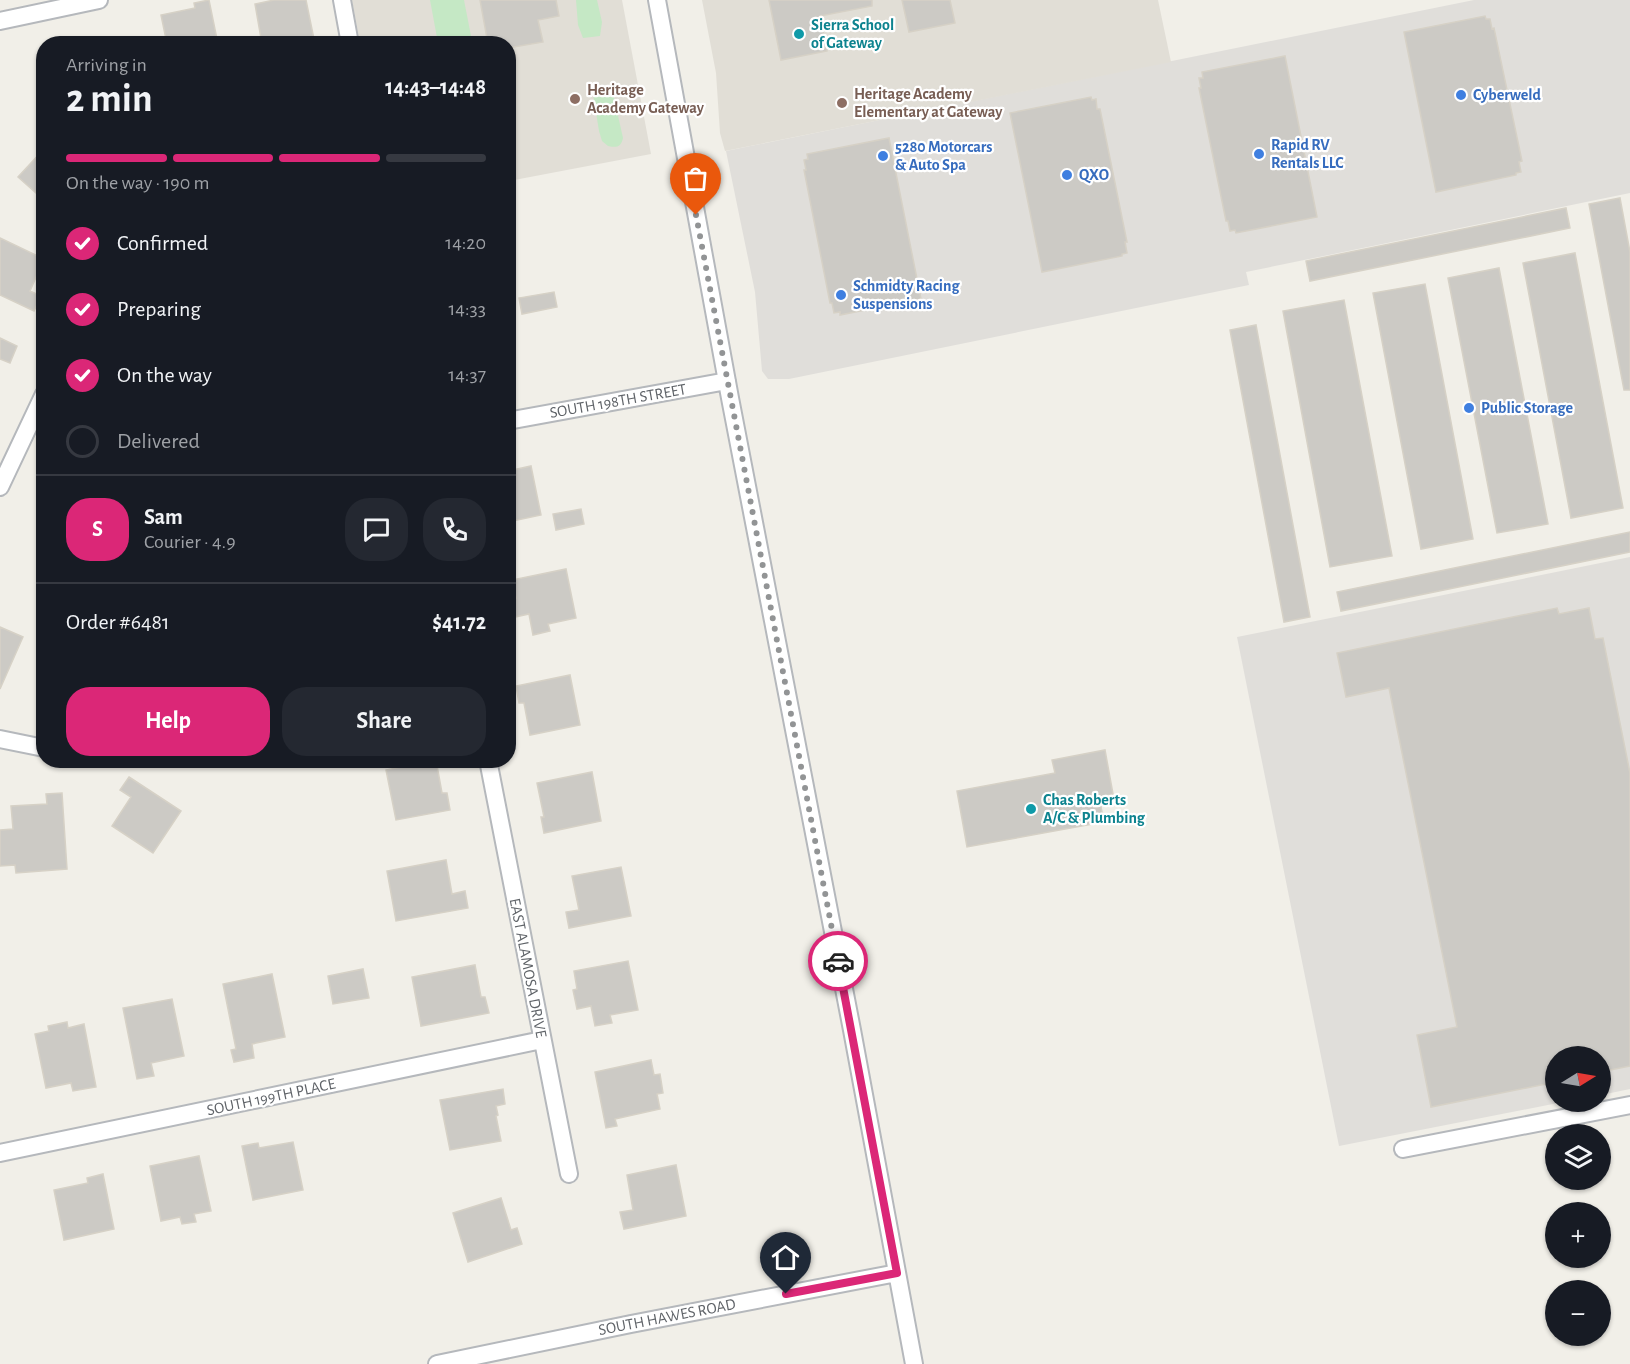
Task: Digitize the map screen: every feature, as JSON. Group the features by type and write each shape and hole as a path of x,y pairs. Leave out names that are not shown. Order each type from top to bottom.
{"street":[{"path":"0,21 99,0"},
{"path":"342,0 349,36"},
{"path":"657,0 914,1364"},
{"name":"SOUTH 198TH STREET","path":"516,420 727,381"},
{"path":"0,487 36,411"},
{"path":"0,739 36,746"},
{"name":"EAST ALAMOSA DRIVE","path":"490,768 569,1174"},
{"name":"SOUTH 199TH PLACE","path":"0,1154 542,1040"},
{"path":"1404,1149 1630,1105"},
{"name":"SOUTH HAWES ROAD","path":"438,1364 897,1273"}],"shaded area":[{"name":"Heritage Academy Gateway","path":"352,0 622,0 651,154 516,180 516,36 359,36"},
{"name":"Heritage Academy Elementary at Gateway","path":"702,0 1158,0 1171,62 725,151 720,133 716,73"},
{"path":"1474,0 1630,0 1630,193 1246,272 1249,285 789,379 768,379 762,371 755,292 726,151"},
{"path":"1630,557 1630,1089 1611,1093 1611,1046 1545,1046 1545,1106 1339,1146 1237,637"}],"green space":[{"path":"430,0 464,0 471,36 437,36"},
{"path":"576,0 597,0 602,22 600,36 583,38 578,25"},
{"path":"611,84 623,138 620,145 616,147 608,146 602,141 593,94 593,89 600,90"}],"building":[{"path":"209,0 216,36 165,36 161,15 195,8 194,3"},
{"path":"274,0 306,0 313,36 261,36 255,4"},
{"path":"480,0 556,0 559,16 538,20 543,42 516,47 516,36 487,36"},
{"name":"Sierra School of Gateway","path":"769,0 872,0 872,6 820,16 827,51 781,60"},
{"name":"Sierra School of Gateway","path":"902,0 950,0 955,23 909,32"},
{"name":"Cyberweld","path":"1485,16 1486,19 1490,19 1492,29 1494,28 1522,161 1519,162 1521,172 1436,192 1404,32"},
{"name":"Rapid RV Rentals LLC","path":"1285,56 1317,217 1236,233 1235,230 1230,231 1228,221 1226,221 1199,88 1201,88 1199,78 1203,78 1202,72"},
{"name":"QXO","path":"1091,97 1092,100 1096,99 1097,109 1100,109 1127,242 1125,242 1127,253 1122,256 1042,272 1010,113"},
{"path":"889,138 921,299 840,315 840,312 834,313 832,303 830,303 804,160 808,159 807,154"},
{"path":"36,158 36,193 18,177"},
{"path":"1620,198 1630,252 1630,390 1624,390 1589,204"},
{"path":"1566,208 1570,228 1310,281 1306,261"},
{"path":"0,238 36,255 36,277 30,291 36,294 36,307 34,311 0,295"},
{"path":"1575,253 1623,508 1571,518 1523,263"},
{"path":"1499,268 1548,524 1497,533 1448,278"},
{"path":"1425,284 1473,539 1421,549 1373,293"},
{"path":"554,292 557,307 522,314 519,298"},
{"path":"1344,300 1392,556 1330,567 1283,311"},
{"path":"1256,325 1310,617 1284,622 1230,330"},
{"path":"0,338 17,346 10,363 0,359"},
{"path":"531,466 541,515 516,520 516,469"},
{"path":"581,509 584,524 556,530 553,514"},
{"path":"1630,532 1630,552 1341,611 1337,592"},
{"path":"566,569 576,618 548,624 550,631 533,635 529,614 516,617 516,579"},
{"path":"1557,608 1559,614 1589,608 1595,639 1603,638 1630,773 1630,1066 1611,1070 1611,1046 1545,1046 1545,1084 1431,1107 1417,1035 1457,1027 1389,688 1346,697 1337,653"},
{"path":"0,627 23,637 0,689"},
{"path":"570,675 580,725 530,735 524,703 519,703 516,686"},
{"name":"Chas Roberts A/C & Plumbing","path":"1105,750 1113,794 1099,797 1104,822 967,847 957,791 1055,773 1052,760"},
{"path":"437,768 442,793 447,793 450,810 396,820 386,770"},
{"path":"592,772 601,821 544,833 541,817 544,817 537,783"},
{"path":"129,777 181,811 153,853 112,826 131,797 120,790"},
{"path":"62,793 67,869 16,873 15,865 0,866 0,830 13,829 11,806 47,804 46,794"},
{"path":"446,860 452,894 465,891 468,908 396,921 387,871"},
{"path":"621,867 631,916 569,928 566,912 579,910 572,876"},
{"path":"628,961 638,1010 610,1015 612,1023 595,1026 591,1006 577,1009 573,990 577,989 574,971"},
{"path":"475,965 481,997 485,997 489,1013 421,1026 412,977"},
{"path":"363,969 369,998 333,1004 328,976"},
{"path":"272,974 285,1037 252,1044 254,1058 234,1062 231,1050 236,1049 223,984"},
{"path":"172,999 184,1056 151,1063 154,1076 137,1079 123,1008"},
{"path":"67,1022 68,1028 84,1024 96,1087 73,1091 71,1083 46,1088 35,1034 49,1031 48,1026"},
{"path":"651,1060 654,1075 660,1074 663,1093 657,1094 660,1109 615,1119 617,1126 606,1128 595,1072"},
{"path":"503,1089 505,1104 496,1106 501,1141 450,1150 440,1100"},
{"path":"293,1142 303,1190 253,1200 242,1146 258,1143 259,1148"},
{"path":"199,1156 211,1211 194,1214 196,1222 182,1224 180,1217 161,1221 150,1166"},
{"path":"676,1165 686,1216 624,1229 620,1212 633,1210 627,1175"},
{"path":"103,1174 114,1229 64,1240 54,1190 88,1183 87,1178"},
{"path":"501,1198 511,1230 517,1228 522,1244 468,1262 453,1213"}],"way so far":[{"path":"696,215 838,961"}],"place":[{"name":"Sierra School of Gateway","path":"799,34"},
{"name":"Cyberweld","path":"1461,95"},
{"name":"Heritage Academy Gateway","path":"575,99"},
{"name":"Heritage Academy Elementary at Gateway","path":"842,103"},
{"name":"Rapid RV Rentals LLC","path":"1259,154"},
{"name":"5280 Motorcars & Auto Spa","path":"883,156"},
{"name":"QXO","path":"1067,175"},
{"name":"Schmidty Racing Suspensions","path":"841,295"},
{"name":"Public Storage","path":"1469,408"},
{"name":"Chas Roberts A/C & Plumbing","path":"1031,809"}],"route":[{"path":"786,1294 897,1273 838,961"}]}
